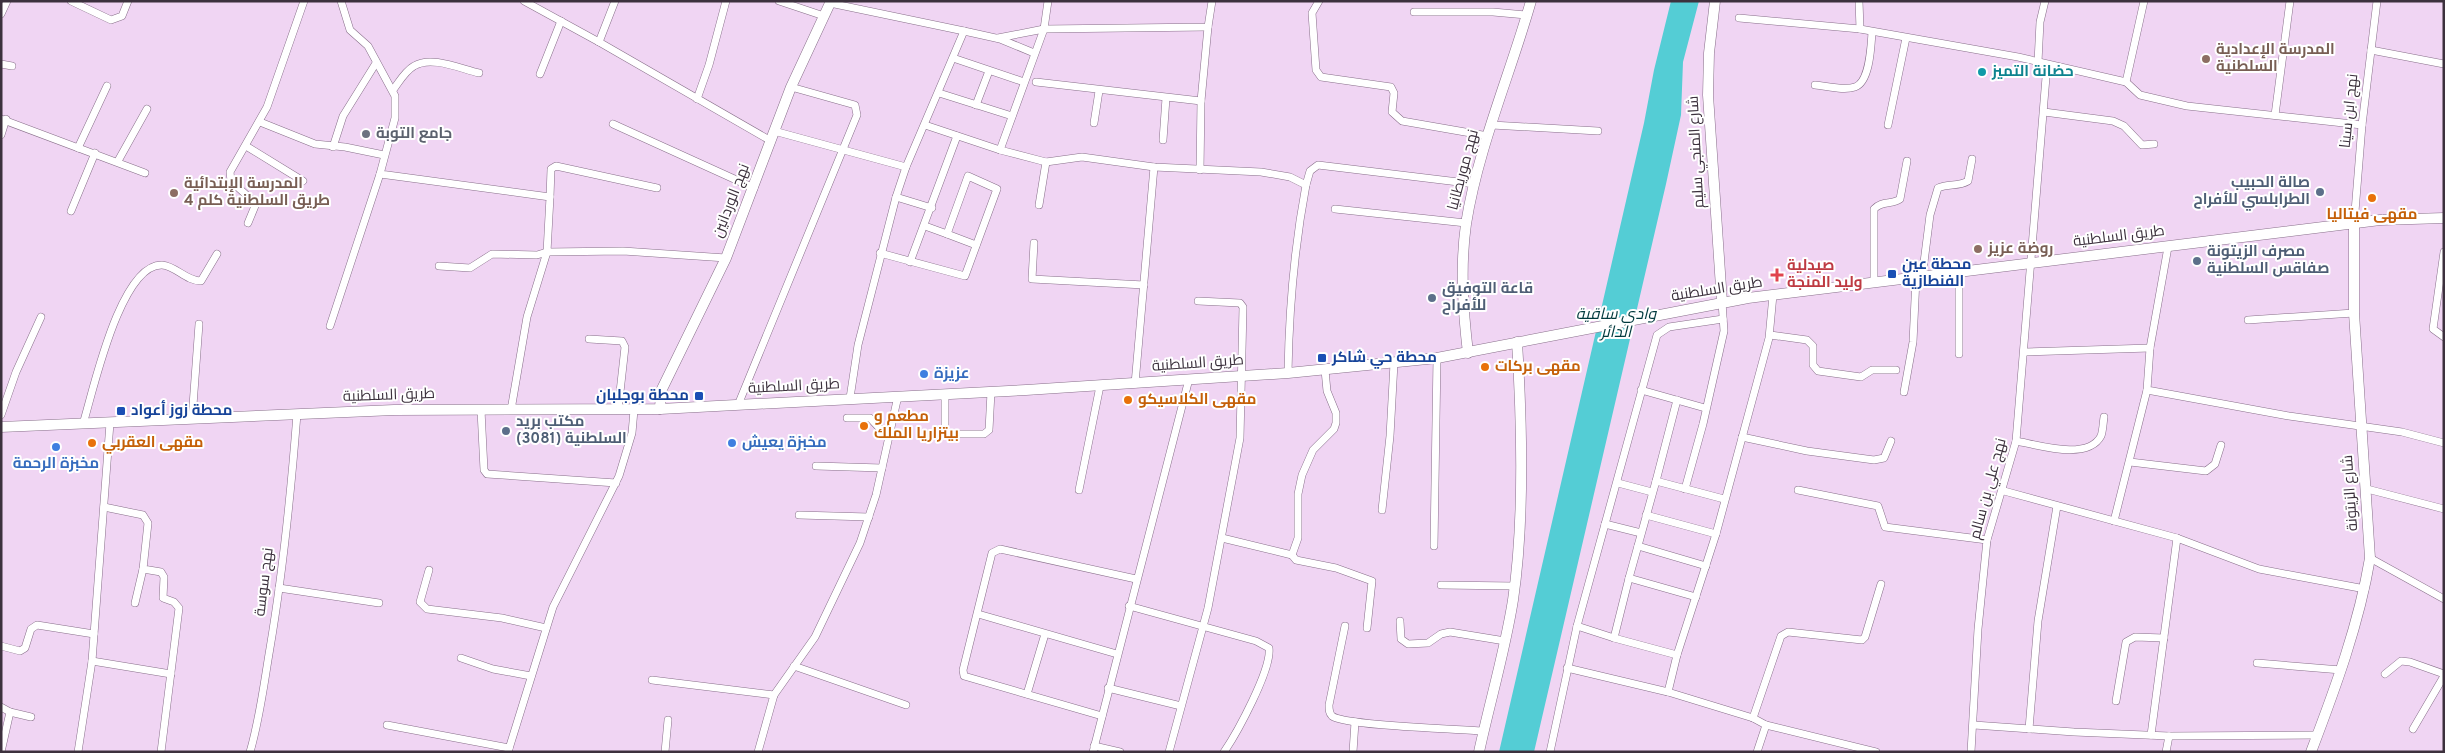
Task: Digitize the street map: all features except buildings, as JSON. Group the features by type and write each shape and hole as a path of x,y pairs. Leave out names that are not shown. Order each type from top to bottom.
{"main road":[{"name":"نهج موريطانيا","path":"1468,353 1463,302 1466,222 1488,136 1531,1"},
{"name":"شارع المنجي سليم","path":"1715,1 1709,52 1708,95 1722,302"},
{"name":"نهج الوردانين","path":"660,409 661,391 726,258 791,87 831,2"},
{"name":"طريق السلطنية","path":"1,427 394,410 660,409 1100,386 1288,374 1468,353 1722,302 2380,220 2444,218"},
{"name":"شارع الزيتونة","path":"2311,752 2341,670 2365,589 2370,558 2367,489 2354,313 2354,224"},
{"path":"1479,752 1505,641 1514,586 1521,426 1517,342"}],"street":[{"path":"1,14 7,1"},
{"path":"71,1 111,20 122,16 128,1"},
{"path":"248,223 255,206 253,201 231,181 229,175 271,99 304,1"},
{"path":"330,326 380,174 395,118 396,101 393,90 368,46 350,30 341,1"},
{"path":"524,1 600,42 697,99 773,136 841,150 906,167"},
{"path":"600,42 615,1"},
{"path":"697,99 722,20 726,1"},
{"path":"779,1 824,16"},
{"path":"1000,150 1034,52 1044,29 1048,1"},
{"path":"1200,170 1201,100 1212,1"},
{"path":"1319,1 1312,13 1316,70 1321,77 1391,87 1394,93 1392,112 1402,121 1488,136"},
{"path":"1859,1 1860,29"},
{"path":"2038,62 2040,22 2045,1"},
{"path":"2126,82 2144,1"},
{"path":"2276,115 2290,1"},
{"name":"نهج ابن سينا","path":"2354,224 2362,125 2377,1"},
{"path":"831,2 996,38 1034,52"},
{"path":"1414,12 1484,12 1527,15"},
{"path":"1739,18 1860,29 2038,62 2126,82 2140,95 2188,106 2362,125"},
{"path":"540,74 560,22"},
{"path":"996,38 1044,29 1208,27"},
{"path":"850,398 858,346 880,253 896,197 906,167 964,31"},
{"path":"1815,85 1850,88 1861,84 1864,80 1872,32"},
{"path":"1888,125 1906,38"},
{"path":"2371,50 2444,64"},
{"path":"953,58 1024,82"},
{"path":"393,90 411,68 422,62 441,64 479,73"},
{"path":"333,147 343,116 376,63"},
{"path":"1,64 12,66"},
{"name":"نهج علي بن سالم","path":"1971,752 1978,629 1987,540 2004,491 2016,441 2025,352 2047,65"},
{"path":"976,105 989,71"},
{"path":"1036,82 1099,91 1201,100"},
{"path":"78,148 106,86"},
{"path":"738,405 841,150 857,115 855,105 791,87"},
{"path":"1094,123 1099,91"},
{"path":"938,93 1012,116"},
{"path":"1163,140 1166,98"},
{"path":"118,161 147,109"},
{"path":"2044,112 2113,121 2124,126 2142,144 2154,144"},
{"path":"1,135 4,119 78,148 118,161 145,173"},
{"path":"260,122 315,144 345,147 384,156"},
{"path":"613,124 754,188"},
{"path":"925,125 1000,150 1046,162 1082,157 1154,167 1261,172 1290,177 1306,185"},
{"path":"1492,125 1598,131"},
{"path":"910,262 932,208 957,136"},
{"path":"246,146 303,181"},
{"path":"71,212 96,153"},
{"path":"1904,392 1913,342 1919,278 1930,214 1938,188 1948,183 1962,185 1968,181 1972,160"},
{"path":"1874,284 1874,208 1881,203 1896,202 1900,198 1907,161"},
{"path":"1039,205 1046,162"},
{"path":"1288,374 1288,313 1294,250 1310,172 1318,165 1475,184"},
{"path":"511,410 527,317 547,252 551,169 556,166 657,188"},
{"path":"1135,384 1154,167"},
{"path":"380,174 550,197"},
{"path":"880,253 965,276 997,189 968,176 947,234"},
{"path":"896,197 932,208"},
{"path":"1335,210 1466,222"},
{"path":"925,226 976,245"},
{"path":"1034,243 1032,279 1144,285"},
{"path":"2114,521 2147,390 2150,348 2168,246"},
{"path":"439,266 470,268 492,254 537,255 547,252 623,251 726,258"},
{"path":"2444,252 2433,329 2444,337"},
{"path":"84,424 106,343 126,293 148,269 155,266 169,267 195,281 200,281 217,254"},
{"path":"1959,273 1959,354"},
{"path":"1668,692 1677,655 1716,534 1770,335 1773,296"},
{"path":"1169,752 1203,625 1222,538 1240,438 1243,307 1240,303 1198,301"},
{"path":"1686,489 1724,331 1722,302"},
{"path":"2248,320 2354,313"},
{"path":"1,415 16,372 41,317"},
{"path":"1550,752 1577,626 1618,483 1640,390 1657,335 1663,330 1723,319"},
{"path":"192,419 199,324"},
{"path":"1770,335 1807,340 1813,346 1813,365 1818,372 1861,377 1872,370 1896,370"},
{"path":"589,339 622,341 625,346 618,410"},
{"path":"2025,352 2150,348"},
{"path":"1434,546 1437,358"},
{"path":"1382,510 1391,427 1394,363"},
{"path":"1292,555 1298,538 1298,494 1302,475 1313,450 1334,429 1336,422 1336,413 1328,391 1325,370"},
{"path":"1120,752 1094,749 1129,606 1189,380"},
{"path":"1079,490 1100,386"},
{"path":"1640,390 1705,408"},
{"path":"2147,390 2361,428 2402,432 2444,443"},
{"path":"946,394 946,431 950,434 984,434 989,430 992,392"},
{"path":"758,752 774,694 806,652 824,621 853,559 869,518 898,396"},
{"path":"1614,638 1677,400"},
{"path":"481,410 484,470 487,474 616,482"},
{"path":"386,724 508,750 546,628 571,569 616,482 632,433 634,410"},
{"name":"نهج سوسة","path":"250,752 257,727 279,588 297,414"},
{"path":"2016,441 2074,451 2095,443 2101,436 2104,417"},
{"path":"848,418 870,418 882,431 891,431"},
{"path":"78,752 92,660 95,596 110,423"},
{"path":"1742,437 1807,451 1874,460 1884,458 1891,441"},
{"path":"2130,462 2206,471 2215,464 2221,445"},
{"path":"816,466 882,468"},
{"path":"1656,481 1724,499"},
{"path":"1618,483 1652,492"},
{"path":"2367,489 2444,509"},
{"path":"1798,490 1878,506 1885,527 1987,540"},
{"path":"2004,491 2178,538 2258,569 2365,589"},
{"path":"2030,729 2038,620 2057,506"},
{"path":"104,507 143,515 148,523 143,569 135,603"},
{"path":"799,515 869,518"},
{"path":"1646,515 1716,534"},
{"path":"1605,524 1641,533"},
{"path":"1222,538 1292,555 1296,560 1336,568 1372,581 1367,628"},
{"path":"2151,735 2178,538"},
{"path":"1638,546 1706,566"},
{"path":"1102,716 964,676 962,670 978,614 992,552 1000,549 1136,579"},
{"path":"2370,558 2444,599"},
{"path":"143,569 161,572 164,577 163,598 174,602 180,608 161,752"},
{"path":"429,570 420,602 427,608 502,618 546,628"},
{"path":"1629,578 1696,597"},
{"path":"1753,718 1781,636 1788,632 1862,640 1865,637 1881,584"},
{"path":"1441,585 1514,586"},
{"path":"279,588 379,604"},
{"path":"1129,606 1203,625 1265,644 1269,653 1252,701 1224,752"},
{"path":"978,614 1117,654"},
{"path":"1400,621 1400,639 1408,644 1431,642 1441,634 1450,632 1505,641"},
{"path":"1,646 20,650 25,648 31,629 37,625 94,634"},
{"path":"1345,626 1329,710 1334,717 1355,722 1484,731"},
{"path":"1577,626 1677,655"},
{"path":"1028,694 1046,634"},
{"path":"2116,701 2126,642 2135,637 2164,638"},
{"path":"461,658 493,669 532,676"},
{"path":"92,660 171,674"},
{"path":"2386,674 2401,662 2410,662 2444,675 2413,729"},
{"path":"2258,663 2341,670"},
{"path":"794,666 906,704"},
{"path":"1567,668 1668,692 1753,718 1766,725 1876,752"},
{"path":"652,680 774,694"},
{"path":"1108,688 1181,706"},
{"path":"1,707 10,712 32,717"},
{"path":"2,752 10,712"},
{"path":"665,752 668,720"},
{"path":"1353,752 1355,722"},
{"path":"1757,752 1766,725"},
{"path":"1974,725 2169,736 2318,735"},
{"path":"2166,752 2169,736"}],"water":[{"name":"وادي ساقية الدائر","path":"1671,1 1699,1 1683,62 1681,115 1666,184 1534,752 1499,752 1644,123 1654,70"}],"place":[{"name":"المدرسة الإعدادية السلطنية","path":"2206,59"},
{"name":"حضانة التميز","path":"1982,72"},
{"name":"جامع التوبة","path":"366,134"},
{"name":"صالة الحبيب الطرابلسي للأفراح","path":"2320,192"},
{"name":"المدرسة الإبتدائية طريق السلطنية كلم 4","path":"174,193"},
{"name":"مقهى فيتاليا","path":"2372,198"},
{"name":"روضة عزيز","path":"1978,249"},
{"name":"مصرف الزيتونة صفاقس السلطنية","path":"2197,261"},
{"name":"محطة عين الفنطازية","path":"1892,274"},
{"name":"صيدلية وليد المنجة","path":"1777,275"},
{"name":"قاعة التوفيق للأفراح","path":"1432,298"},
{"name":"محطة حي شاكر","path":"1322,358"},
{"name":"مقهى بركات","path":"1485,367"},
{"name":"عزيزة","path":"924,374"},
{"name":"محطة بوجلبان","path":"699,396"},
{"name":"مقهى الكلاسيكو","path":"1128,400"},
{"name":"محطة زوز أعواد","path":"121,411"},
{"name":"مطعم و بيتزاريا الملك","path":"864,426"},
{"name":"مكتب بريد السلطنية (3081)","path":"506,431"},
{"name":"مقهى العقربي","path":"92,443"},
{"name":"مخبزة يعيش","path":"732,443"},
{"name":"مخبزة الرحمة","path":"56,447"}]}
